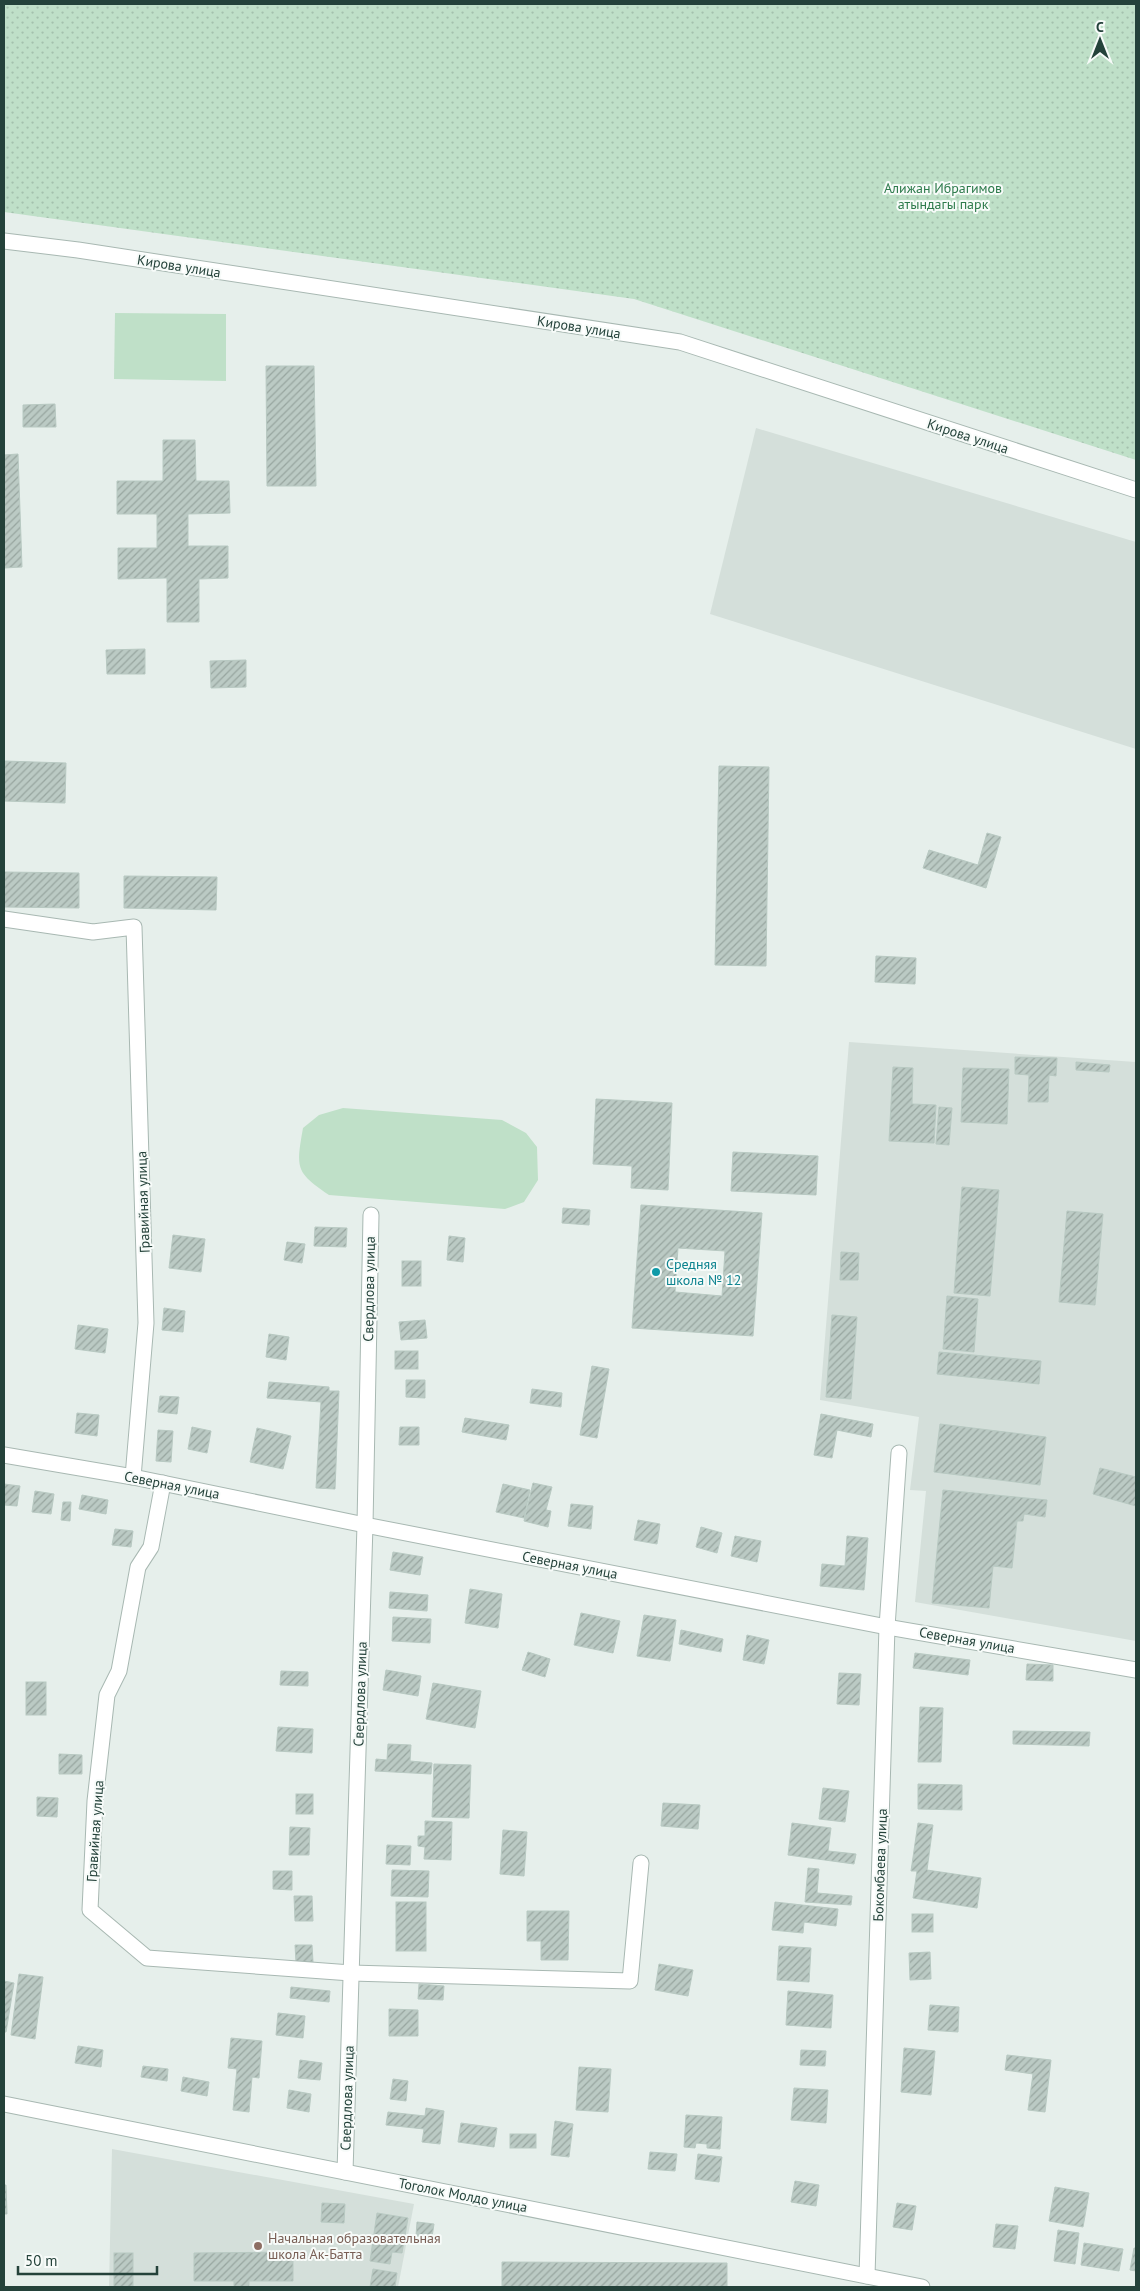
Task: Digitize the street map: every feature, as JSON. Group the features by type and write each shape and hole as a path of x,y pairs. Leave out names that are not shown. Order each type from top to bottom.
{"street":[{"name":"Кирова улица","path":"4,241 78,250 680,342 1136,490"},
{"name":"Гравийная улица","path":"4,919 93,932 134,927 146,1323 133,1477"},
{"name":"Свердлова улица","path":"345,2172 365,1525 371,1215"},
{"name":"Бокомбаева улица","path":"867,2276 887,1626 899,1453"},
{"name":"Северная улица","path":"4,1455 164,1483 365,1525 887,1626 1136,1670"},
{"name":"Гравийная улица","path":"164,1483 151,1547 138,1567 119,1671 107,1695 96,1800 90,1910 147,1958 351,1973"},
{"path":"351,1973 630,1981 641,1863"},
{"name":"Тоголок Молдо улица","path":"4,2104 922,2287"}],"shaded area":[{"path":"756,428 1136,542 1136,749 710,614"},
{"path":"849,1042 1136,1062 1136,1641 915,1602 926,1491 910,1490 919,1417 820,1400"},
{"name":"Начальная образовательная школа Ак-Батта","path":"112,2149 414,2204 398,2287 109,2287"}],"green space":[{"name":"Алижан Ибрагимов атындагы парк","path":"4,4 1136,4 1136,460 634,299 4,212"},
{"path":"115,313 226,314 226,381 114,379"},
{"path":"343,1108 502,1120 526,1133 537,1147 538,1180 524,1202 505,1209 329,1195 304,1174 299,1161 299,1152 303,1128 319,1115"}],"building":[{"path":"266,366 314,366 316,486 267,486"},
{"path":"55,404 56,427 23,427 23,405"},
{"path":"163,440 195,440 196,481 229,481 230,513 188,514 188,546 228,546 228,578 199,579 199,622 167,622 167,578 118,579 118,548 157,548 157,514 117,514 117,481 163,481"},
{"path":"18,454 22,567 4,568 4,455"},
{"path":"145,649 145,674 107,674 106,650"},
{"path":"246,660 246,687 211,688 210,661"},
{"path":"4,761 66,763 65,803 4,801"},
{"path":"719,766 769,767 766,966 715,965"},
{"path":"987,833 1001,837 986,888 923,868 929,850 978,865"},
{"path":"4,872 79,873 79,908 4,907"},
{"path":"124,876 217,877 216,910 124,908"},
{"path":"876,956 916,958 915,984 875,982"},
{"path":"1015,1057 1057,1058 1056,1076 1049,1075 1048,1102 1028,1102 1029,1075 1015,1074"},
{"path":"1076,1062 1110,1065 1109,1072 1076,1070"},
{"path":"893,1067 913,1068 912,1104 936,1105 934,1143 889,1141"},
{"path":"963,1068 1009,1069 1007,1124 961,1122"},
{"path":"596,1099 672,1103 668,1190 631,1188 632,1166 593,1164"},
{"path":"939,1107 952,1108 949,1145 936,1144"},
{"path":"733,1152 818,1156 816,1195 731,1191"},
{"path":"962,1187 999,1190 990,1296 954,1293"},
{"name":"Средняя школа № 12","path":"641,1205 762,1213 753,1336 632,1328","holes":["678,1248 725,1251 722,1296 675,1292"]},
{"path":"563,1208 590,1210 589,1225 562,1223"},
{"path":"1067,1211 1103,1214 1095,1305 1059,1302"},
{"path":"315,1227 347,1228 346,1247 314,1246"},
{"path":"173,1235 205,1239 201,1272 169,1268"},
{"path":"449,1236 465,1238 463,1262 447,1260"},
{"path":"287,1242 305,1244 302,1263 284,1260"},
{"path":"841,1252 859,1253 858,1280 840,1280"},
{"path":"402,1261 421,1261 421,1286 402,1286"},
{"path":"947,1296 978,1299 974,1352 943,1349"},
{"path":"164,1308 185,1311 183,1332 162,1330"},
{"path":"832,1315 857,1317 851,1399 826,1397"},
{"path":"425,1320 427,1338 401,1340 399,1322"},
{"path":"78,1325 108,1329 105,1353 75,1349"},
{"path":"269,1334 289,1337 286,1360 266,1357"},
{"path":"395,1351 418,1351 418,1369 395,1369"},
{"path":"939,1352 1041,1361 1039,1384 937,1374"},
{"path":"592,1366 609,1369 597,1438 580,1435"},
{"path":"406,1380 425,1380 425,1398 406,1397"},
{"path":"269,1382 329,1387 329,1391 339,1391 335,1489 316,1488 321,1402 267,1398"},
{"path":"532,1389 562,1393 561,1407 530,1403"},
{"path":"160,1396 179,1397 177,1414 158,1412"},
{"path":"77,1413 99,1415 97,1436 75,1433"},
{"path":"821,1414 873,1424 871,1437 837,1430 832,1458 814,1455"},
{"path":"465,1418 509,1425 506,1440 462,1432"},
{"path":"940,1424 1046,1437 1040,1485 934,1472"},
{"path":"192,1427 211,1431 207,1453 188,1449"},
{"path":"400,1427 419,1427 419,1445 399,1445"},
{"path":"257,1428 291,1436 283,1469 250,1462"},
{"path":"158,1430 173,1431 171,1462 156,1461"},
{"path":"1100,1468 1136,1477 1136,1506 1093,1494"},
{"path":"533,1483 552,1487 546,1510 551,1511 548,1527 524,1521"},
{"path":"4,1484 20,1486 17,1506 4,1505"},
{"path":"503,1484 530,1490 524,1518 496,1512"},
{"path":"943,1490 1047,1500 1045,1517 1024,1514 1023,1521 1017,1521 1012,1568 993,1566 989,1608 932,1603"},
{"path":"35,1491 54,1494 51,1514 32,1512"},
{"path":"82,1495 108,1500 106,1514 79,1509"},
{"path":"63,1502 71,1502 70,1521 61,1520"},
{"path":"571,1504 593,1506 591,1529 568,1526"},
{"path":"638,1520 660,1524 657,1544 634,1540"},
{"path":"701,1527 722,1533 717,1553 696,1547"},
{"path":"115,1529 133,1531 131,1547 112,1545"},
{"path":"735,1536 761,1541 757,1562 731,1556"},
{"path":"847,1536 868,1538 864,1590 820,1586 822,1564 845,1566"},
{"path":"393,1552 423,1557 420,1575 390,1570"},
{"path":"470,1589 502,1594 498,1628 465,1623"},
{"path":"390,1592 428,1595 427,1611 389,1608"},
{"path":"581,1613 620,1621 613,1653 574,1645"},
{"path":"644,1615 676,1620 670,1661 637,1656"},
{"path":"393,1617 431,1619 430,1643 392,1641"},
{"path":"681,1630 723,1639 721,1652 679,1644"},
{"path":"747,1635 769,1640 764,1664 743,1660"},
{"path":"528,1652 550,1659 545,1677 522,1670"},
{"path":"915,1653 970,1660 968,1675 913,1668"},
{"path":"1027,1664 1053,1665 1053,1681 1026,1680"},
{"path":"386,1670 421,1676 418,1696 383,1690"},
{"path":"281,1671 308,1672 308,1686 280,1685"},
{"path":"839,1673 861,1674 859,1705 837,1704"},
{"path":"26,1682 46,1682 46,1715 26,1715"},
{"path":"433,1683 481,1691 475,1728 426,1719"},
{"path":"920,1707 943,1708 941,1762 918,1762"},
{"path":"278,1727 313,1729 312,1753 276,1751"},
{"path":"1013,1731 1090,1732 1089,1746 1013,1744"},
{"path":"388,1744 411,1745 410,1761 432,1763 431,1774 375,1771 376,1759 387,1760"},
{"path":"59,1754 82,1755 82,1774 59,1774"},
{"path":"434,1764 471,1765 469,1818 432,1817"},
{"path":"918,1784 962,1785 962,1810 918,1809"},
{"path":"823,1788 849,1791 845,1822 819,1819"},
{"path":"296,1794 313,1794 313,1814 296,1814"},
{"path":"37,1797 58,1798 57,1817 37,1816"},
{"path":"663,1803 700,1805 698,1829 661,1826"},
{"path":"425,1821 452,1822 451,1860 424,1859 425,1847 418,1846 418,1836 425,1836"},
{"path":"792,1823 831,1828 828,1851 856,1854 854,1864 788,1855"},
{"path":"918,1823 933,1825 927,1870 981,1878 977,1908 913,1898 917,1871 911,1871"},
{"path":"290,1827 310,1828 309,1855 289,1855"},
{"path":"503,1830 527,1832 524,1876 500,1874"},
{"path":"387,1845 411,1846 410,1865 386,1864"},
{"path":"808,1868 819,1869 817,1893 852,1896 851,1905 805,1902"},
{"path":"392,1870 429,1871 428,1897 391,1896"},
{"path":"273,1871 292,1871 292,1890 273,1889"},
{"path":"294,1896 312,1896 313,1921 295,1921"},
{"path":"396,1902 426,1902 426,1951 396,1951"},
{"path":"775,1902 838,1909 836,1926 804,1922 803,1933 772,1930"},
{"path":"527,1911 569,1911 568,1960 541,1960 541,1941 527,1941"},
{"path":"912,1914 933,1914 933,1932 912,1932"},
{"path":"295,1945 312,1945 313,1962 296,1962"},
{"path":"779,1946 811,1948 809,1982 777,1980"},
{"path":"930,1952 931,1979 910,1980 909,1953"},
{"path":"659,1964 693,1970 688,1996 655,1990"},
{"path":"19,1974 43,1977 35,2039 11,2035"},
{"path":"4,1981 14,1983 6,2032 4,2032"},
{"path":"419,1984 444,1986 443,2000 418,1999"},
{"path":"291,1987 330,1991 329,2002 290,1998"},
{"path":"788,1991 833,1995 831,2028 786,2025"},
{"path":"930,2005 959,2007 958,2032 928,2030"},
{"path":"389,2009 418,2010 418,2036 389,2036"},
{"path":"278,2013 305,2016 303,2038 276,2035"},
{"path":"231,2038 262,2041 259,2078 252,2077 249,2112 233,2110 237,2069 228,2068"},
{"path":"78,2046 103,2050 101,2067 75,2063"},
{"path":"904,2048 935,2051 931,2095 901,2092"},
{"path":"801,2050 826,2051 825,2066 800,2065"},
{"path":"1007,2055 1051,2060 1045,2112 1028,2110 1033,2074 1005,2070"},
{"path":"300,2060 322,2063 320,2080 298,2078"},
{"path":"143,2066 168,2069 167,2081 141,2077"},
{"path":"579,2067 611,2069 608,2112 576,2110"},
{"path":"183,2077 209,2082 207,2096 181,2091"},
{"path":"393,2079 408,2081 406,2101 390,2099"},
{"path":"794,2088 828,2090 826,2123 791,2120"},
{"path":"289,2090 311,2094 309,2112 287,2108"},
{"path":"426,2108 444,2111 440,2144 422,2142 424,2129 386,2125 388,2112 425,2116"},
{"path":"686,2115 722,2117 720,2149 707,2148 707,2144 696,2143 695,2148 684,2147"},
{"path":"555,2121 573,2124 569,2157 551,2155"},
{"path":"461,2123 497,2128 494,2147 458,2142"},
{"path":"510,2134 536,2134 536,2148 510,2148"},
{"path":"650,2152 677,2154 675,2171 648,2169"},
{"path":"698,2154 722,2157 719,2182 695,2179"},
{"path":"795,2181 819,2185 816,2206 791,2202"},
{"path":"4,2185 6,2185 7,2214 4,2214"},
{"path":"1055,2187 1089,2193 1083,2227 1049,2221"},
{"path":"322,2203 345,2204 344,2223 321,2222"},
{"path":"897,2203 916,2206 912,2230 893,2227"},
{"path":"377,2213 408,2218 402,2253 392,2252 390,2264 370,2261"},
{"path":"417,2222 434,2224 432,2237 416,2236"},
{"path":"996,2224 1018,2226 1015,2249 993,2247"},
{"path":"1058,2230 1079,2233 1075,2264 1054,2261"},
{"path":"1084,2243 1123,2249 1119,2271 1081,2265"},
{"path":"1134,2248 1136,2248 1136,2271 1130,2270"},
{"path":"293,2252 293,2281 249,2281 249,2287 234,2287 234,2281 194,2281 194,2253"},
{"path":"114,2253 133,2253 133,2287 114,2287"},
{"path":"502,2262 727,2263 727,2287 502,2287"},
{"path":"373,2269 397,2273 395,2287 370,2287"}],"place":[{"name":"Средняя школа № 12","path":"656,1272"},
{"name":"Начальная образовательная школа Ак-Батта","path":"258,2246"}]}
